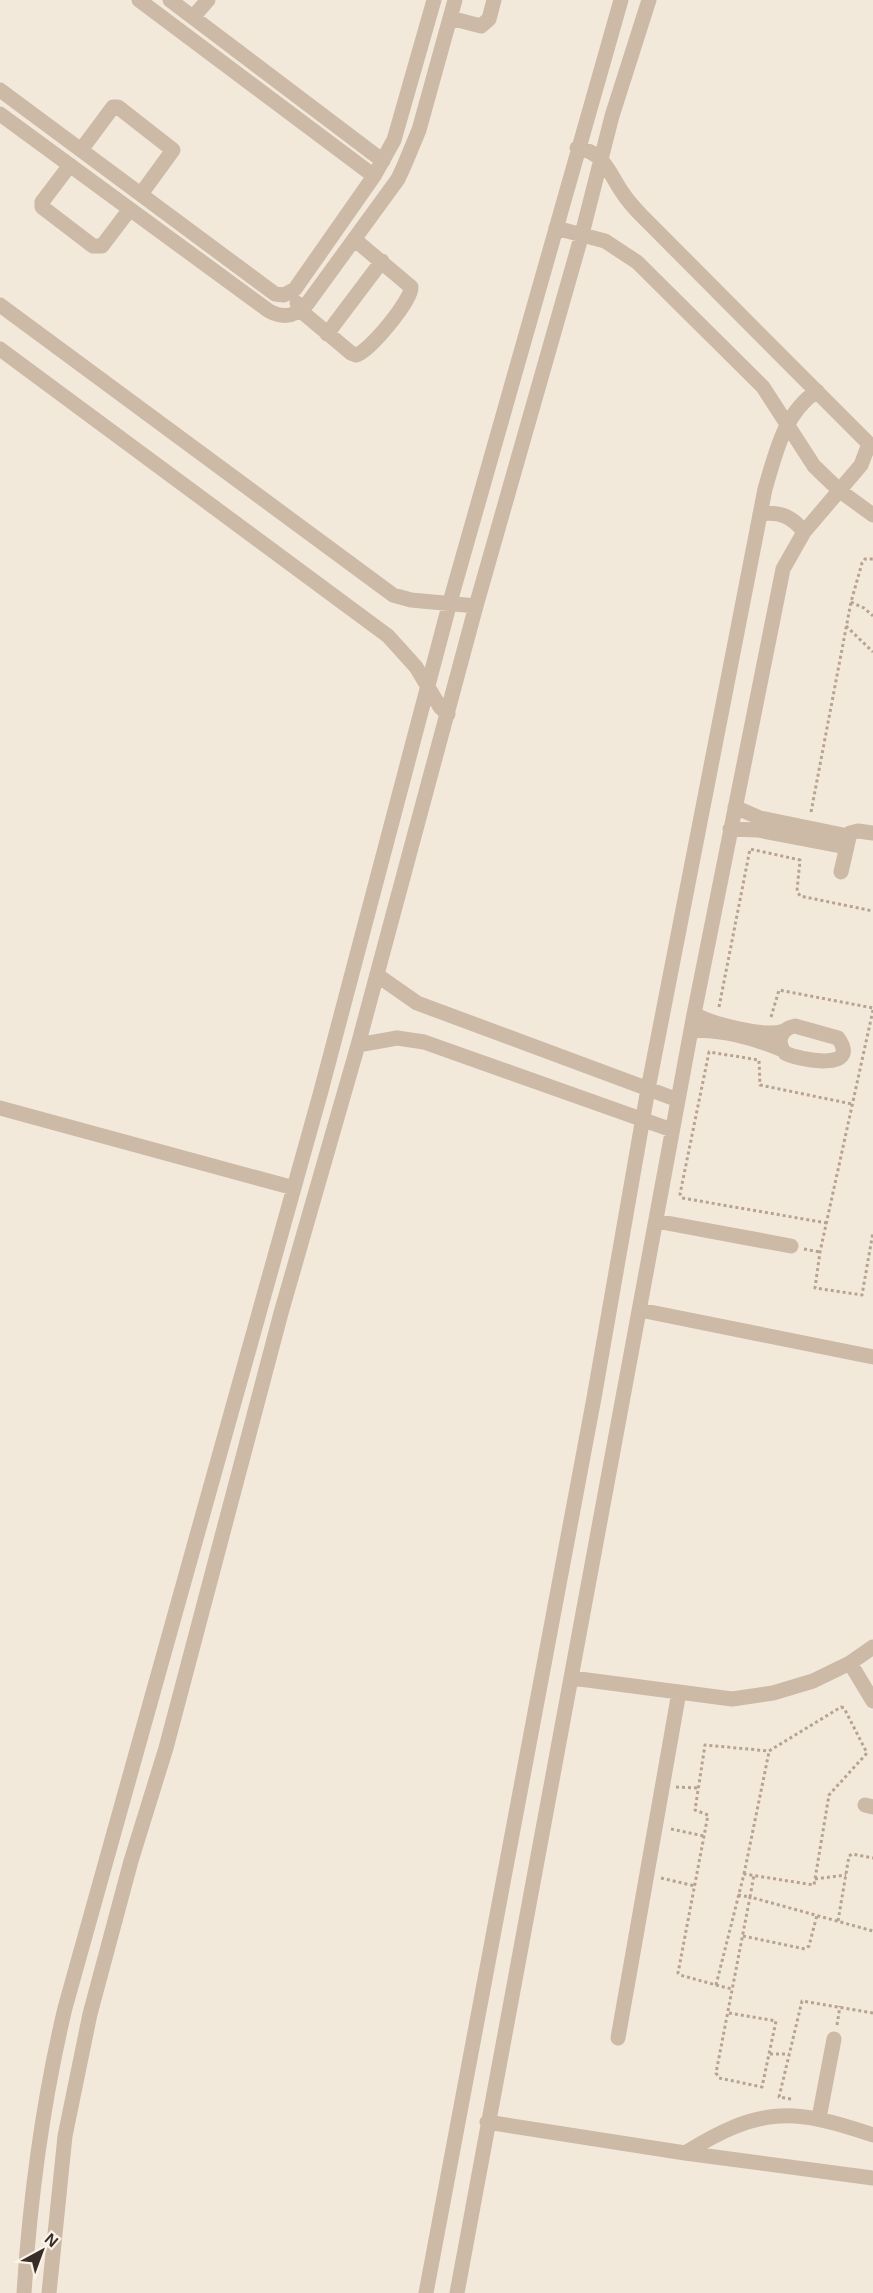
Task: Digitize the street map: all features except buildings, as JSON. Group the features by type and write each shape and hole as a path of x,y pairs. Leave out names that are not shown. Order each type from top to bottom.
{"street":[{"path":"139,0 374,176"},
{"path":"193,17 208,0"},
{"path":"0,90 275,294 284,296 292,292 383,161 401,120 434,0"},
{"path":"0,114 269,311 282,316 301,311 398,179 411,152 455,0"},
{"path":"450,18 481,26 489,19 494,0"},
{"path":"24,2293 37,2166 58,2038 321,1091 450,602 577,148 621,0"},
{"path":"50,2293 65,2136 82,2044 358,1045 476,606 649,0"},
{"path":"177,2 193,17 383,161"},
{"path":"81,150 113,107 118,107 173,150 141,194"},
{"path":"457,2293 672,1130 783,568 804,532 861,465 871,446 632,206 602,159 595,153 577,148"},
{"path":"70,165 42,202 42,207 93,246 102,246 130,209"},
{"path":"556,228 616,246 637,262 763,387 814,466 840,491 873,515"},
{"path":"292,292 301,311 351,352 362,354 412,294 408,282 354,239"},
{"path":"327,334 382,261"},
{"path":"0,305 393,595 411,600 476,606"},
{"path":"0,349 388,636 403,651 428,685 440,707 448,714"},
{"path":"426,2293 592,1409 648,1089 765,489 787,424 800,405 818,391"},
{"path":"760,514 781,514 798,524 804,532"},
{"path":"735,807 759,818 847,842"},
{"path":"730,829 758,830 847,842"},
{"path":"841,872 847,842 858,831 873,833"},
{"path":"377,975 402,996 417,1003 678,1100"},
{"path":"691,1031 712,1032 766,1043 789,1055 825,1063 836,1060 842,1049 841,1043 832,1035 795,1026 784,1031 766,1033 716,1023 694,1014"},
{"path":"783,1050 780,1040 784,1031"},
{"path":"358,1045 398,1038 424,1042 672,1130"},
{"path":"321,1091 343,1094"},
{"path":"0,1108 294,1188"},
{"path":"656,1221 791,1246"},
{"path":"640,1310 873,1357"},
{"path":"572,1678 732,1699 773,1693 813,1681 850,1663 873,1647"},
{"path":"850,1663 873,1701"},
{"path":"618,2038 679,1692"},
{"path":"819,2118 834,2039"},
{"path":"685,2153 707,2139 755,2118 791,2116 819,2118 873,2134"},
{"path":"487,2122 685,2153 873,2178"}],"path":[{"path":"810,817 851,602 862,563 865,559 873,559"},
{"path":"851,602 864,608 873,616"},
{"path":"846,626 873,652"},
{"path":"722,1009 718,1006 750,849 800,860 797,891 800,896 873,911"},
{"path":"769,1018 779,990 873,1009 814,1284 816,1289 862,1295 873,1232"},
{"path":"827,1223 682,1198 680,1194 709,1052 759,1060 760,1085 852,1104"},
{"path":"732,1989 678,1973 708,1815 696,1811 705,1745 769,1751 841,1707 844,1708 866,1749 865,1757 833,1787 828,1795 812,1886 744,1874"},
{"path":"716,1985 744,1874 769,1751"},
{"path":"662,1787 698,1788"},
{"path":"656,1825 704,1836"},
{"path":"838,1922 850,1855 873,1858"},
{"path":"647,1875 695,1886"},
{"path":"729,2013 776,2021 762,2087 718,2076 732,1989 754,1875"},
{"path":"815,1879 846,1875"},
{"path":"738,1895 873,1931"},
{"path":"743,1936 805,1949 809,1946 817,1915"},
{"path":"791,2116 794,2100 779,2097 800,2004 803,2000 873,2013"},
{"path":"770,2054 789,2055"}]}
